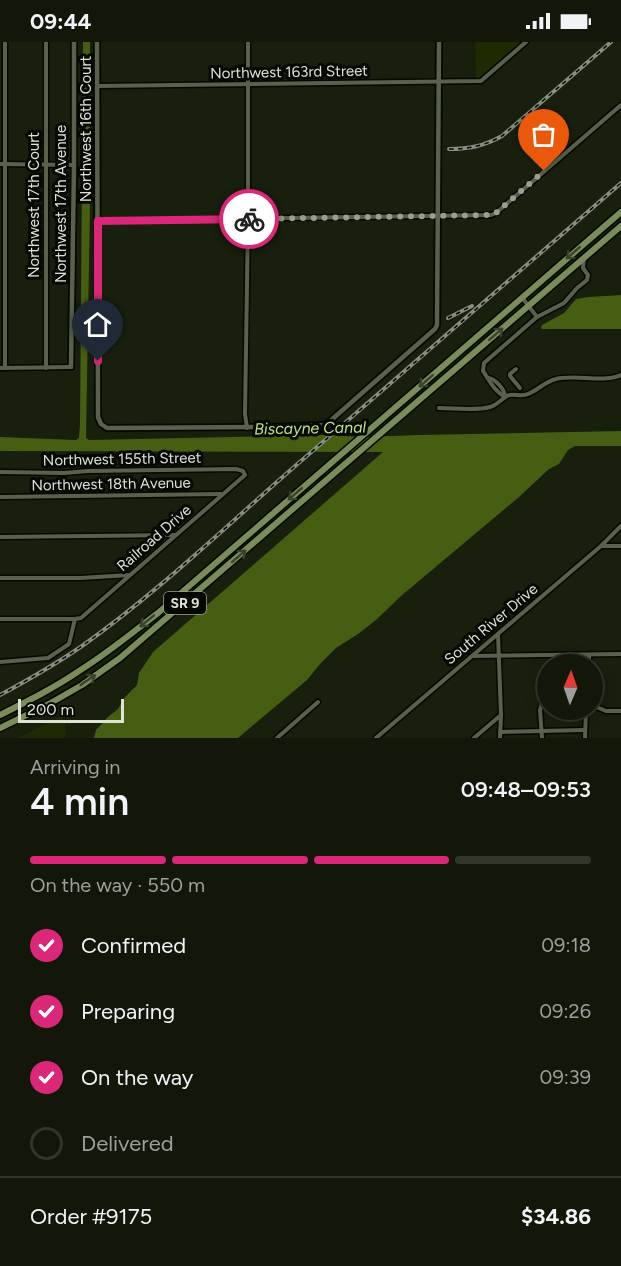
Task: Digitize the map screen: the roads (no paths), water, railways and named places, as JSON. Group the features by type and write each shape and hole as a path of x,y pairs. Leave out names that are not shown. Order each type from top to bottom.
{"main road":[{"name":"SR 9","path":"0,715 46,692 82,670 158,613 620,214"},
{"name":"SR 9","path":"0,728 57,699 120,658 620,229"}],"street":[{"path":"5,42 2,164 2,368 71,367"},
{"name":"Northwest 17th Court","path":"46,42 46,368"},
{"name":"Northwest 17th Avenue","path":"71,367 74,42"},
{"name":"Northwest 16th Court","path":"97,42 98,417 101,424 107,428 247,428"},
{"path":"248,42 245,414 247,428 323,425 329,422 430,334 437,325 439,42"},
{"name":"Northwest 163rd Street","path":"97,86 481,81 526,42"},
{"path":"98,221 491,215 621,105"},
{"path":"2,164 74,165"},
{"path":"505,397 504,392 483,371 484,363 537,317 564,303 587,280 588,275 583,267 584,258"},
{"path":"523,296 537,317"},
{"path":"516,369 510,376 520,388"},
{"path":"439,408 488,408 510,395 525,396 556,379 621,375"},
{"name":"Northwest 155th Street","path":"0,472 64,473 236,469 243,471"},
{"name":"Railroad Drive","path":"75,620 81,618 241,479 245,475 243,471"},
{"name":"Northwest 18th Avenue","path":"0,497 222,494"},
{"name":"South River Drive","path":"376,738 601,546 621,526"},
{"path":"0,537 177,535"},
{"path":"601,546 621,546"},
{"path":"0,578 80,578 131,575"},
{"path":"0,619 75,620 69,644 48,658 0,662"},
{"path":"498,634 500,738"},
{"path":"603,655 621,654"},
{"path":"471,656 537,656"},
{"path":"277,738 318,702"},
{"path":"603,710 621,711"},
{"path":"474,738 501,715"},
{"path":"541,720 542,738"},
{"path":"585,738 586,720"},
{"path":"500,732 585,730"}],"railway":[{"path":"449,149 476,146 502,136 611,42"},
{"path":"0,695 72,653 135,606 621,183"},
{"path":"448,318 472,306"}],"water label":[{"name":"Biscayne Canal","path":"310,428"}]}
